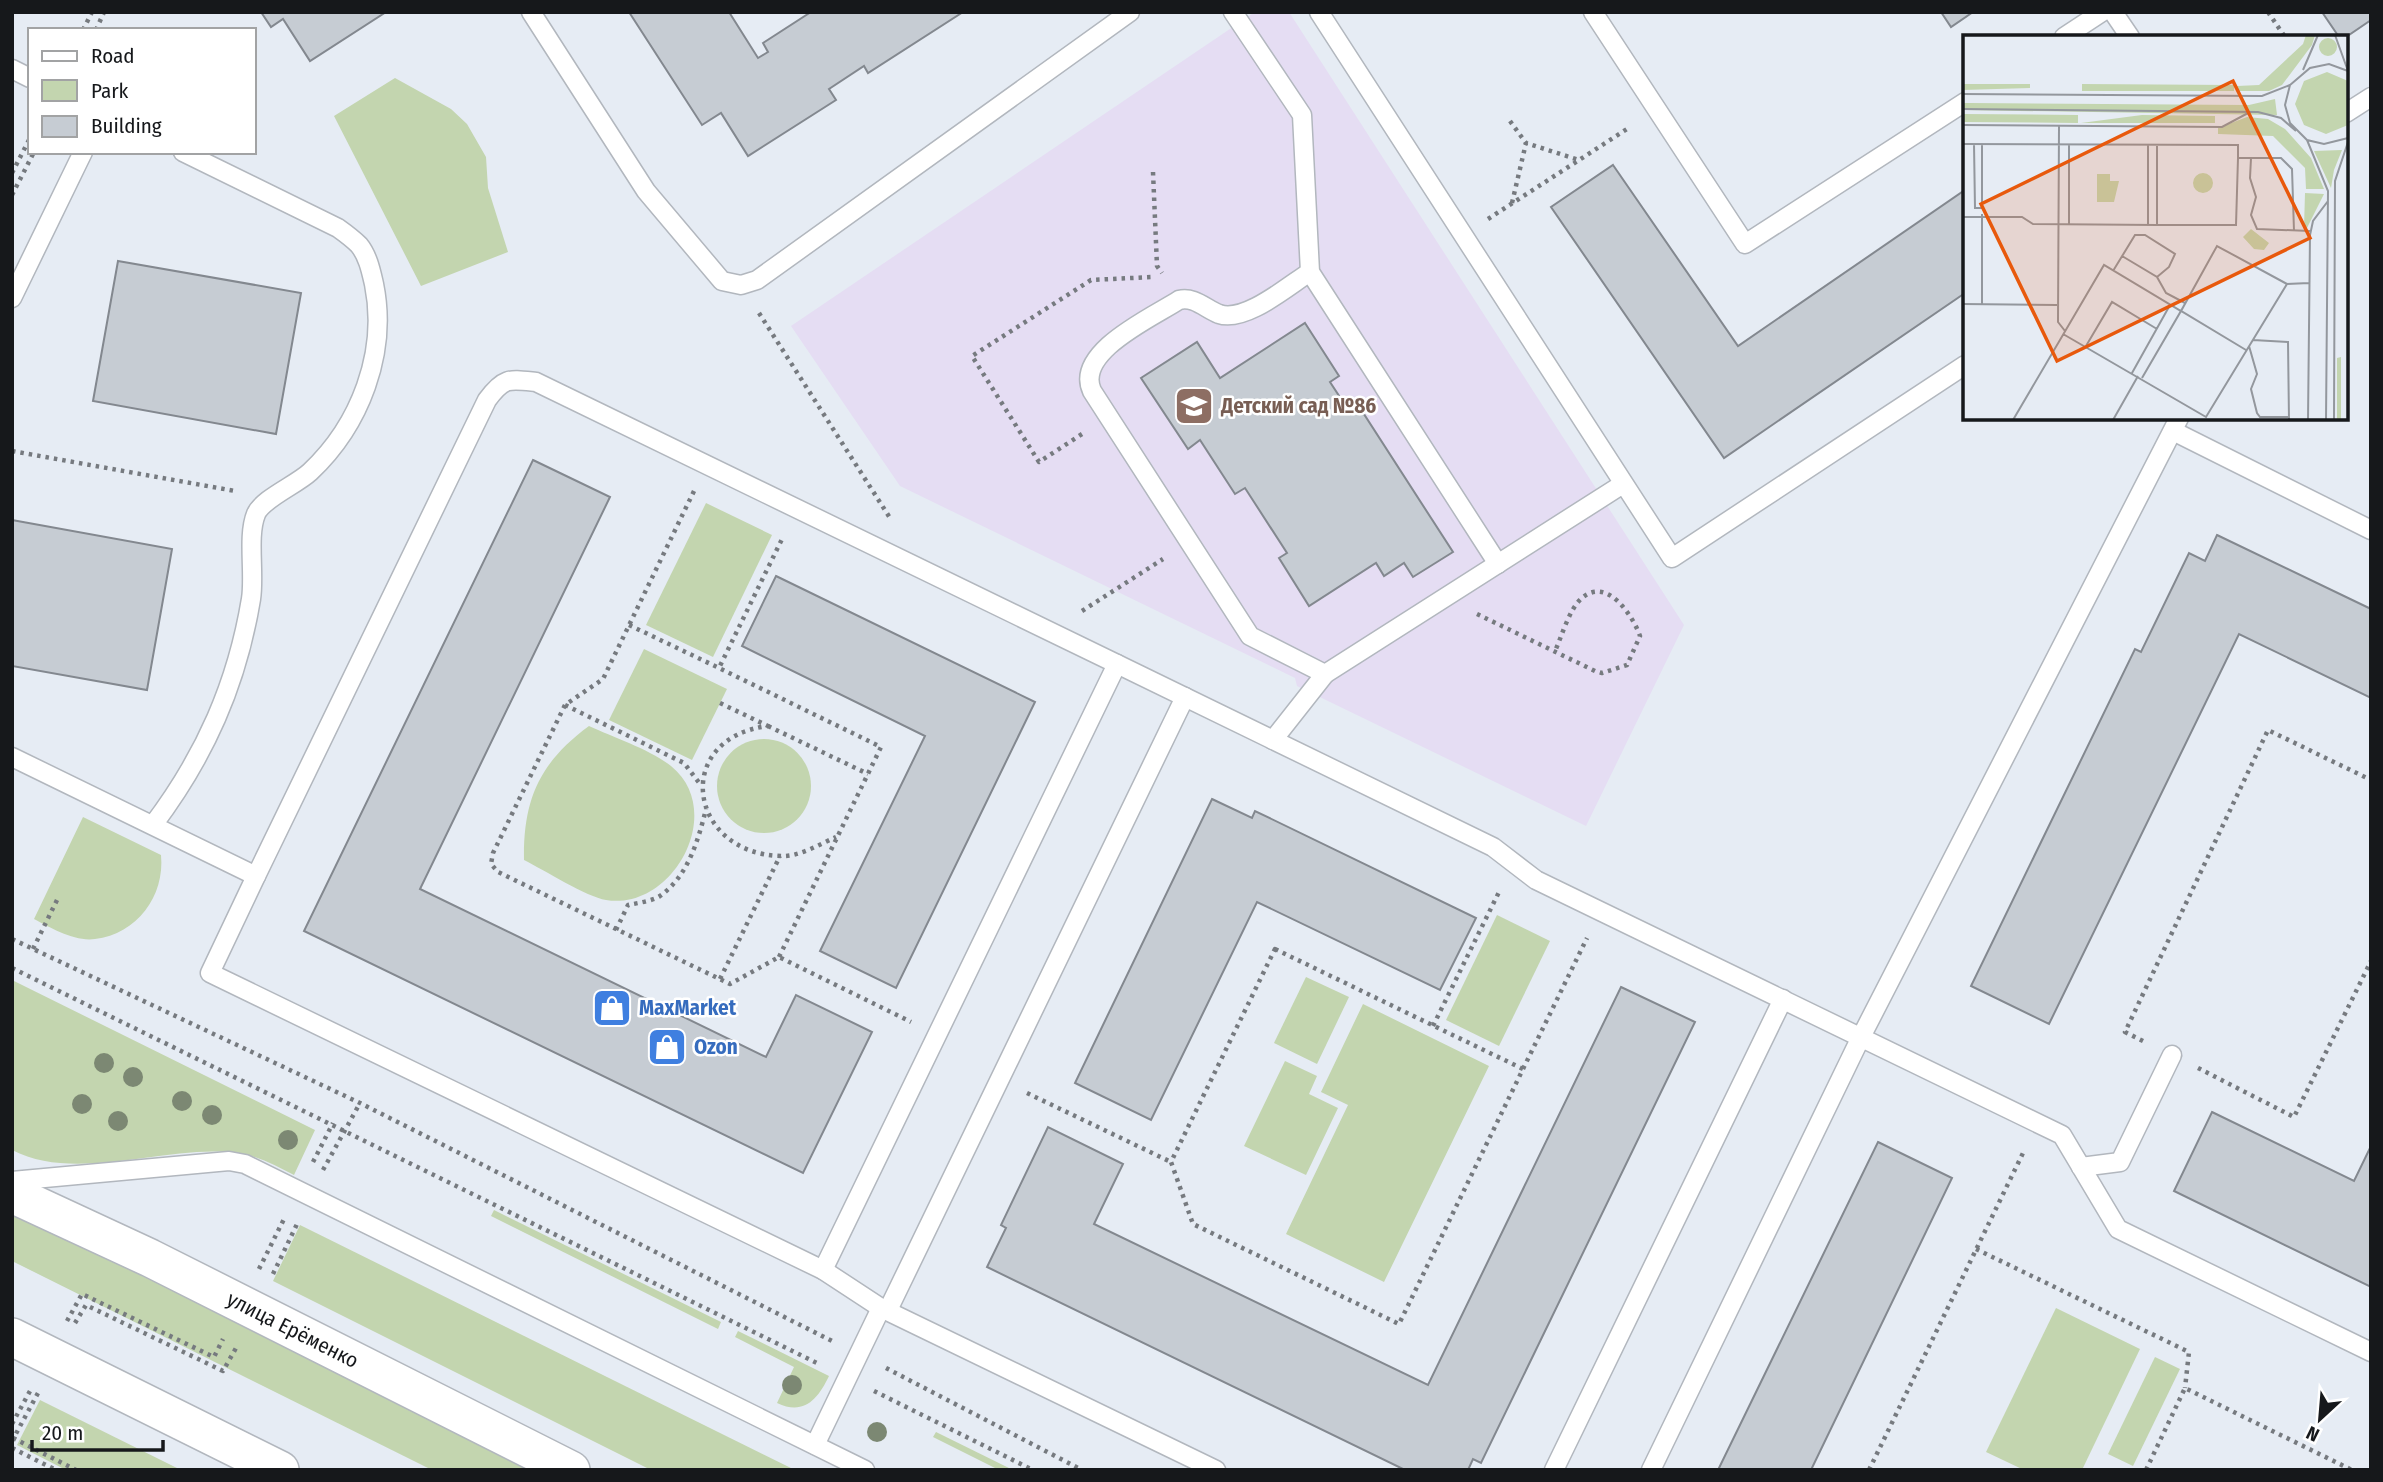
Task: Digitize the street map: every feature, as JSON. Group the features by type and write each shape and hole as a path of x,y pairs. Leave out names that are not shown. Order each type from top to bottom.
{"street":[{"name":"улица Ерёменко","path":"12,1194 150,1258 572,1470"},
{"path":"12,1336 280,1470"}],"lane":[{"path":"531,12 646,191 723,281 741,285 757,280 1130,12"},
{"path":"1233,12 1302,116 1310,272 1498,564"},
{"path":"1319,12 1672,558 1963,366"},
{"path":"1593,12 1745,244 1963,103"},
{"path":"2067,35 2102,12"},
{"path":"2113,12 2129,35"},
{"path":"12,69 28,77"},
{"path":"2348,112 2371,97"},
{"path":"12,298 82,154"},
{"path":"153,825 200,756 233,678 251,594 256,513 309,473 332,448 351,420 365,390 377,329 371,268 359,245 338,228 187,154"},
{"path":"1310,272 1242,315 1219,314 1192,300 1179,300 1104,349 1093,362 1089,384 1250,636 1325,674"},
{"path":"1216,1470 884,1309 823,1270 209,973 487,400 498,385 516,378 536,382 1493,847 1536,880 2062,1135 2118,1229 2371,1352"},
{"path":"1651,1470 1860,1039 2176,424 2371,530"},
{"path":"1273,740 1325,674 1623,484"},
{"path":"823,1270 1117,664"},
{"path":"815,1445 1000,1079 1185,697"},
{"path":"12,757 256,876"},
{"path":"1554,1470 1783,999"},
{"path":"2081,1167 2120,1161 2172,1055"},
{"path":"12,1181 229,1161 246,1164 865,1470"}],"path":[{"path":"84,28 92,12"},
{"path":"97,28 104,12"},
{"path":"2268,12 2284,35"},
{"path":"1464,236 1656,109"},
{"path":"1510,121 1526,144 1579,160"},
{"path":"12,173 28,142"},
{"path":"1512,203 1526,144"},
{"path":"12,195 33,154"},
{"path":"1109,417 1040,462 972,356 1091,280 1164,277 1157,266 1153,172"},
{"path":"12,451 273,498"},
{"path":"629,625 881,747 779,957 730,984 498,872 491,864 493,853 565,705 603,679 629,625 706,466"},
{"path":"719,668 796,509"},
{"path":"1114,591 1190,542"},
{"path":"1445,598 1595,671 1608,672 1627,665 1640,636 1617,599 1604,593 1591,593 1578,602 1555,651"},
{"path":"720,703 867,774"},
{"path":"565,705 684,763 701,785 706,809 720,834 749,850 780,856 812,848 837,836"},
{"path":"701,785 710,761 728,738 750,728 768,726"},
{"path":"2371,780 2268,730 2125,1031 2294,1116 2371,961"},
{"path":"616,930 628,905 659,897 684,870 698,841 706,809"},
{"path":"720,979 780,856"},
{"path":"1433,1026 1502,886"},
{"path":"33,949 58,898"},
{"path":"1000,1079 1171,1162 1193,1224 1399,1324 1600,911"},
{"path":"12,939 360,1104 859,1354 1082,1470"},
{"path":"1171,1162 1275,949 1523,1069"},
{"path":"779,957 937,1035"},
{"path":"12,968 1033,1470"},
{"path":"1869,1470 2023,1153 2011,1147"},
{"path":"1976,1249 2189,1352 2185,1388 2146,1470"},
{"path":"2185,1388 2352,1470"},
{"path":"12,1438 76,1470"},
{"path":"12,1448 56,1470"}],"shaded area":[{"name":"Детский сад №86","path":"1255,12 1289,12 1684,625 1586,826 1297,686 1295,678 900,486 791,326"}],"green space":[{"path":"395,78 451,109 467,124 486,157 488,188 508,252 421,286 334,116"},
{"path":"706,503 772,535 713,657 646,625"},
{"path":"644,649 727,689 692,760 609,720"},
{"path":"589,726 643,749 671,766 687,785 694,807 693,831 685,854 671,874 652,890 630,899 598,898 524,860 527,818 538,784 558,754"},
{"path":"764,739 782,742 797,753 808,768 811,786 808,804 797,819 782,830 764,833 746,830 731,819 720,804 717,786 720,768 731,753 746,742"},
{"path":"83,817 161,855 158,885 145,910 124,930 95,939 71,936 34,919"},
{"path":"1497,915 1550,941 1499,1046 1446,1020"},
{"path":"1306,977 1349,997 1317,1064 1274,1043"},
{"path":"12,980 315,1130 294,1175 260,1159 238,1153 211,1151 94,1163 65,1163 38,1159 12,1150"},
{"path":"1363,1004 1489,1066 1384,1282 1286,1234 1348,1105 1321,1092"},
{"path":"1285,1061 1317,1076 1309,1094 1338,1108 1306,1175 1244,1146"},
{"path":"12,1195 565,1470 432,1470 12,1261"},
{"path":"494,1210 721,1322 718,1329 491,1216"},
{"path":"300,1225 795,1470 651,1470 273,1281"},
{"path":"2056,1308 2140,1349 2082,1470 2024,1470 1986,1452"},
{"path":"738,1331 829,1376 820,1392 809,1403 795,1408 777,1403 794,1367 735,1337"},
{"path":"2155,1357 2180,1369 2133,1466 2108,1454"},
{"path":"40,1400 181,1470 66,1470 17,1445"},
{"path":"936,1432 1013,1470 999,1470 933,1437"}],"building":[{"path":"261,12 386,12 310,61 283,19 271,27"},
{"path":"629,12 729,12 758,58 768,52 763,43 811,12 963,12 868,73 864,66 829,89 836,100 748,156 721,113 702,125"},
{"path":"1941,12 1973,12 1951,27"},
{"path":"2322,12 2371,12 2371,20 2348,36 2338,35"},
{"path":"1613,165 1738,346 1963,191 1963,294 1724,458 1551,207"},
{"path":"118,261 301,293 276,434 93,401"},
{"path":"1305,323 1339,376 1330,382 1351,414 1360,408 1453,552 1413,577 1404,563 1384,576 1376,563 1309,606 1279,558 1287,553 1245,488 1235,494 1200,440 1188,449 1141,378 1197,342 1220,378"},
{"path":"533,460 610,497 420,889 766,1057 796,995 872,1032 803,1173 304,931"},
{"path":"12,520 172,549 147,690 12,666"},
{"path":"2217,535 2371,609 2371,698 2239,634 2049,1024 1971,986 2135,649 2141,652 2189,553 2205,561"},
{"path":"776,576 1035,702 896,988 820,951 925,736 742,646"},
{"path":"1212,799 1252,818 1255,811 1476,918 1440,990 1257,902 1151,1120 1075,1083"},
{"path":"1621,987 1695,1022 1481,1463 1473,1459 1468,1470 1405,1470 987,1267 1006,1228 1001,1225 1048,1127 1123,1164 1094,1224 1428,1385"},
{"path":"2212,1112 2354,1181 2371,1146 2371,1287 2174,1191"},
{"path":"1878,1142 1952,1178 1811,1470 1718,1470"}],"place":[{"name":"Детский сад №86","path":"1194,406"},
{"name":"MaxMarket","path":"612,1008"},
{"name":"Ozon","path":"667,1047"}]}
